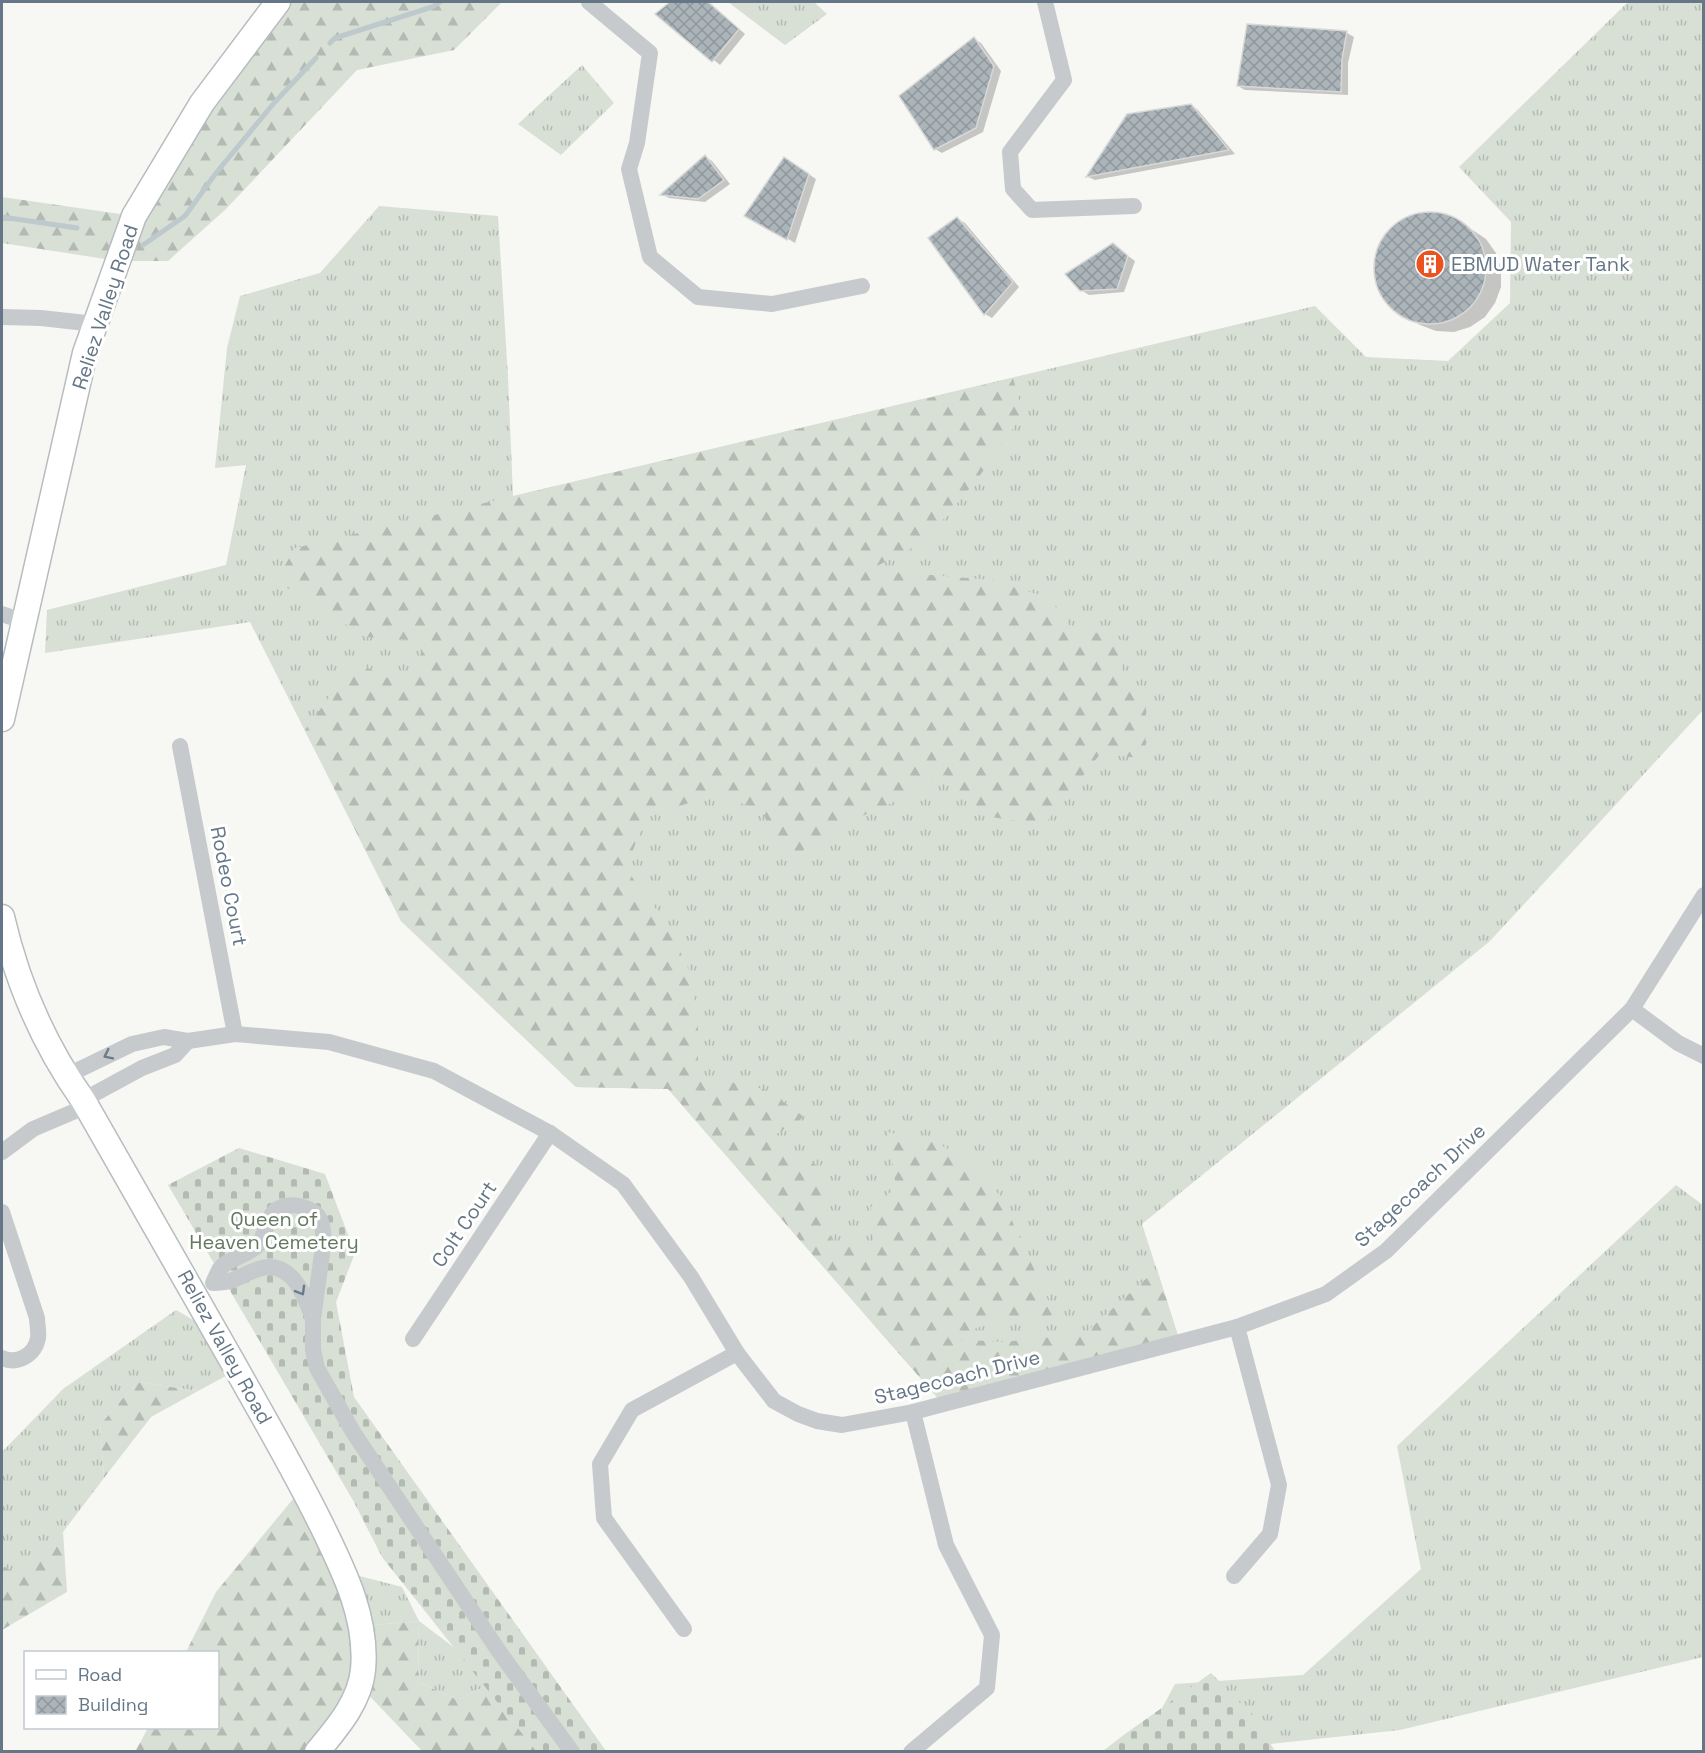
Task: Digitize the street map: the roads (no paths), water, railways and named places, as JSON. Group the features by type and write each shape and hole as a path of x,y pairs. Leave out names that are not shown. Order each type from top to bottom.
{"main road":[{"name":"Reliez Valley Road","path":"2,719 85,353 134,216 202,103 278,2"},
{"name":"Reliez Valley Road","path":"2,917 10,953 37,1022 66,1076 204,1289 344,1572 362,1626 363,1670 360,1686 341,1723 316,1752"}],"street":[{"path":"589,2 650,53 637,143 629,169 650,257 698,297 772,304 862,286"},
{"path":"1045,2 1064,80 1010,152 1013,189 1032,210 1134,206"},
{"path":"2,316 95,324"},
{"path":"2,614 25,622"},
{"name":"Rodeo Court","path":"180,746 236,1034"},
{"name":"Stagecoach Drive","path":"66,1076 132,1044 164,1037 188,1041 236,1034 329,1042 434,1071 550,1133 623,1184 692,1277 738,1353 774,1401 817,1421 842,1425 913,1412 1237,1327 1326,1294 1386,1251 1632,1009 1704,895"},
{"path":"1632,1009 1678,1043 1704,1056"},
{"name":"Stagecoach Drive","path":"2,1152 33,1130 85,1103 142,1068 175,1055 188,1041"},
{"path":"132,1044 142,1068"},
{"name":"Colt Court","path":"413,1339 550,1133"},
{"path":"204,1289 220,1268 259,1243 268,1221 276,1211 286,1206 299,1205 319,1217 324,1239 313,1319 313,1350 317,1368 353,1432 498,1650 572,1752"},
{"path":"2,1212 37,1318 39,1336 35,1347 28,1355 16,1360 2,1358"},
{"path":"259,1243 272,1268"},
{"path":"204,1289 230,1283 262,1268 272,1268 288,1274 298,1286 313,1319"},
{"path":"1234,1576 1270,1533 1279,1485 1237,1327"},
{"path":"684,1629 604,1518 600,1464 632,1410 738,1353"},
{"path":"911,1752 987,1688 992,1635 946,1545 913,1412"}],"waterway":[{"path":"330,43 335,38 432,7 440,2"},
{"path":"143,245 185,216 216,173 274,103 316,58"},
{"path":"2,217 77,228"}],"place":[{"name":"EBMUD Water Tank","path":"1430,264"}],"park label":[{"name":"Queen of Heaven Cemetery","path":"274,1230"}]}
